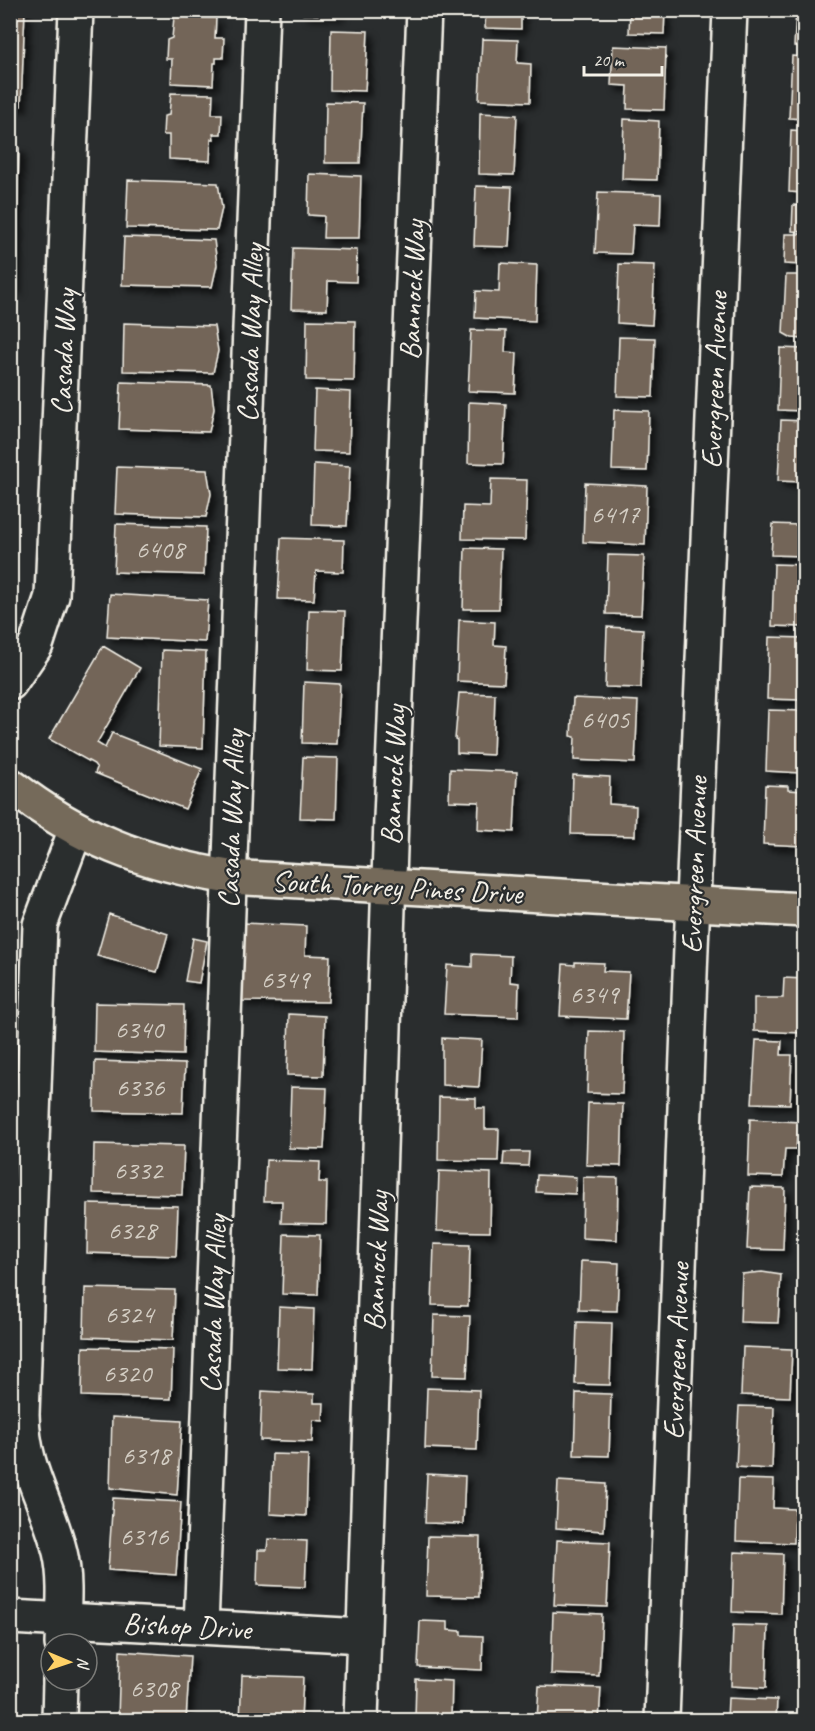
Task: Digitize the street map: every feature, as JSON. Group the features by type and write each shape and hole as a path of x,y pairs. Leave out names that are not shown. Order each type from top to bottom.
{"main road":[{"name":"South Torrey Pines Drive","path":"10,785 76,829 124,852 180,869 229,877 804,910"}],"street":[{"name":"Casada Way","path":"10,683 36,645 52,596 76,10"},
{"name":"Casada Way Alley","path":"201,1627 262,10"},
{"name":"Bannock Way","path":"361,1720 389,886 424,10"},
{"name":"Evergreen Avenue","path":"662,1720 730,10"},
{"path":"62,1632 64,1573 59,1550 27,1464 22,1439 22,1414 40,925 76,829"},
{"name":"Bishop Drive","path":"10,1617 62,1632 201,1627 364,1636"},
{"path":"59,1720 60,1692"}],"building":[{"path":"10,10 25,10 21,106 10,106"},
{"path":"303,10 339,10 339,15 303,14"},
{"path":"486,10 521,10 521,29 485,28"},
{"path":"630,10 665,10 664,34 629,33"},
{"path":"796,10 804,10 804,47 794,46"},
{"path":"174,17 216,18 215,38 224,38 223,58 216,58 216,63 214,63 213,85 171,83 172,59 166,59 167,40 172,38"},
{"path":"331,30 368,31 365,91 330,90"},
{"path":"482,39 518,40 517,63 531,64 530,102 479,100"},
{"path":"613,46 666,48 664,110 627,109 628,86 611,85"},
{"path":"792,56 804,57 804,119 789,118"},
{"path":"171,93 213,94 212,114 222,114 221,134 213,134 214,139 211,139 210,161 169,159 169,135 163,135 164,116 169,115"},
{"path":"326,102 363,103 360,163 325,163"},
{"path":"480,113 517,115 514,175 479,174"},
{"path":"624,119 659,121 657,180 622,179"},
{"path":"791,130 804,131 804,193 789,192"},
{"path":"10,148 19,148 15,289 10,289"},
{"path":"309,174 361,176 359,238 323,238 324,216 308,215"},
{"path":"128,180 218,183 222,208 217,230 126,228"},
{"path":"476,186 512,187 509,247 474,246"},
{"path":"598,192 661,194 660,226 633,225 631,254 595,253"},
{"path":"793,205 804,206 804,232 792,231"},
{"path":"785,234 804,234 804,265 784,264"},
{"path":"124,237 214,240 217,265 212,287 122,285"},
{"path":"293,248 357,250 356,282 328,281 327,310 291,309"},
{"path":"500,263 537,265 535,321 475,318 476,291 499,292"},
{"path":"619,264 655,265 652,325 617,323"},
{"path":"786,275 804,275 804,339 792,338 783,333"},
{"path":"307,320 355,321 354,381 306,380"},
{"path":"124,323 214,326 218,351 213,373 123,371"},
{"path":"471,330 506,331 505,352 517,353 515,393 468,391"},
{"path":"619,337 655,338 653,397 617,396"},
{"path":"780,348 804,349 804,411 778,410"},
{"path":"121,382 211,385 214,409 209,432 119,429"},
{"path":"315,390 351,392 349,452 313,451"},
{"path":"469,402 506,404 503,464 468,463"},
{"path":"614,410 649,411 647,471 612,470"},
{"path":"781,420 804,421 804,482 778,481"},
{"path":"314,464 350,466 347,526 312,525"},
{"path":"117,467 207,470 211,494 206,517 115,514"},
{"path":"491,479 527,480 525,540 462,539 463,506 490,507"},
{"path":"585,483 647,486 645,545 583,542"},
{"path":"801,497 804,497 804,556 771,555 773,524 800,525"},
{"path":"116,524 206,527 204,575 114,572"},
{"path":"281,538 344,540 343,572 316,571 314,600 278,599"},
{"path":"465,548 501,549 499,609 463,609"},
{"path":"608,555 644,556 641,615 606,614"},
{"path":"774,564 804,565 804,627 772,626"},
{"path":"110,594 208,600 205,642 107,637"},
{"path":"309,610 345,611 342,671 307,670"},
{"path":"459,620 495,622 494,645 506,646 504,683 457,681"},
{"path":"607,627 643,629 641,688 605,687"},
{"path":"769,637 804,638 802,700 767,699"},
{"path":"103,646 140,668 97,743 105,748 112,733 202,769 185,809 95,773 97,768 94,764 49,739"},
{"path":"162,650 206,652 203,748 159,746"},
{"path":"304,682 340,684 337,744 302,743"},
{"path":"459,693 495,694 493,755 457,753 457,740 455,739"},
{"path":"573,698 638,701 635,763 574,760 575,737 571,736"},
{"path":"768,710 804,711 801,773 766,771"},
{"path":"303,757 338,758 336,819 300,818"},
{"path":"450,769 517,772 514,832 478,830 479,802 449,801"},
{"path":"573,775 610,777 609,804 636,806 635,836 571,834"},
{"path":"765,785 788,786 788,790 804,791 804,846 763,844"},
{"path":"109,914 168,934 157,972 97,956"},
{"path":"244,923 306,926 305,955 330,956 328,1002 241,1001"},
{"path":"193,938 207,941 199,983 185,981"},
{"path":"472,954 511,956 510,982 519,983 518,1017 444,1014 447,965 472,967"},
{"path":"575,962 604,963 603,971 629,972 626,1019 560,1016 563,964 575,965"},
{"path":"784,978 804,979 803,1033 754,1031 754,998 783,998"},
{"path":"95,1003 184,1005 183,1055 94,1052"},
{"path":"289,1014 325,1016 323,1076 287,1075"},
{"path":"589,1031 624,1032 622,1094 587,1093"},
{"path":"442,1038 482,1040 479,1087 442,1085"},
{"path":"756,1040 782,1041 781,1055 792,1055 790,1104 752,1103"},
{"path":"95,1061 185,1064 183,1113 94,1111"},
{"path":"291,1087 327,1088 324,1149 289,1148"},
{"path":"439,1097 476,1098 476,1108 485,1108 485,1129 499,1129 498,1161 438,1160"},
{"path":"588,1103 623,1104 621,1166 586,1165"},
{"path":"750,1119 799,1122 796,1149 785,1149 783,1177 748,1176"},
{"path":"94,1144 184,1146 182,1195 93,1193"},
{"path":"504,1152 529,1152 528,1166 503,1165"},
{"path":"266,1160 320,1162 319,1182 327,1182 326,1224 281,1223 282,1201 264,1201"},
{"path":"439,1171 491,1173 490,1232 437,1231"},
{"path":"537,1175 576,1177 575,1194 536,1192"},
{"path":"583,1177 618,1178 617,1240 582,1238"},
{"path":"750,1187 785,1188 783,1250 747,1249"},
{"path":"88,1204 178,1206 176,1256 87,1253"},
{"path":"284,1234 320,1235 318,1295 282,1294"},
{"path":"434,1244 470,1245 468,1306 432,1305"},
{"path":"581,1261 619,1263 617,1311 579,1310"},
{"path":"762,1272 781,1275 778,1323 740,1322 742,1274"},
{"path":"85,1288 175,1290 173,1340 84,1337"},
{"path":"279,1307 314,1309 312,1369 277,1368"},
{"path":"434,1315 470,1316 467,1377 432,1376"},
{"path":"577,1322 612,1323 610,1385 575,1384"},
{"path":"83,1347 173,1349 171,1399 82,1396"},
{"path":"743,1347 792,1349 790,1397 741,1395"},
{"path":"427,1388 479,1390 477,1450 425,1448"},
{"path":"262,1391 314,1394 314,1403 324,1403 323,1421 313,1420 312,1442 260,1440"},
{"path":"576,1393 611,1394 609,1456 574,1455"},
{"path":"739,1406 774,1407 772,1469 736,1467"},
{"path":"112,1417 182,1421 177,1495 110,1488"},
{"path":"272,1454 308,1455 306,1516 270,1514"},
{"path":"427,1474 465,1476 463,1524 425,1523"},
{"path":"738,1479 774,1480 773,1508 795,1509 794,1543 736,1541"},
{"path":"558,1481 606,1484 604,1531 556,1528"},
{"path":"113,1498 181,1502 176,1575 108,1570"},
{"path":"428,1536 480,1537 479,1597 426,1596"},
{"path":"268,1539 307,1541 305,1587 257,1585 258,1550 267,1550"},
{"path":"557,1540 610,1542 607,1607 554,1605"},
{"path":"734,1552 783,1554 781,1614 732,1612"},
{"path":"553,1612 602,1614 599,1676 551,1674"},
{"path":"420,1621 448,1622 448,1630 461,1631 461,1635 483,1636 482,1670 418,1667"},
{"path":"733,1625 768,1626 766,1688 731,1686"},
{"path":"120,1651 190,1656 186,1720 118,1720"},
{"path":"242,1675 303,1677 301,1720 240,1720"},
{"path":"416,1679 452,1681 451,1720 415,1720"},
{"path":"539,1686 601,1688 599,1720 537,1720"},
{"path":"728,1698 777,1700 776,1720 727,1720"}]}
